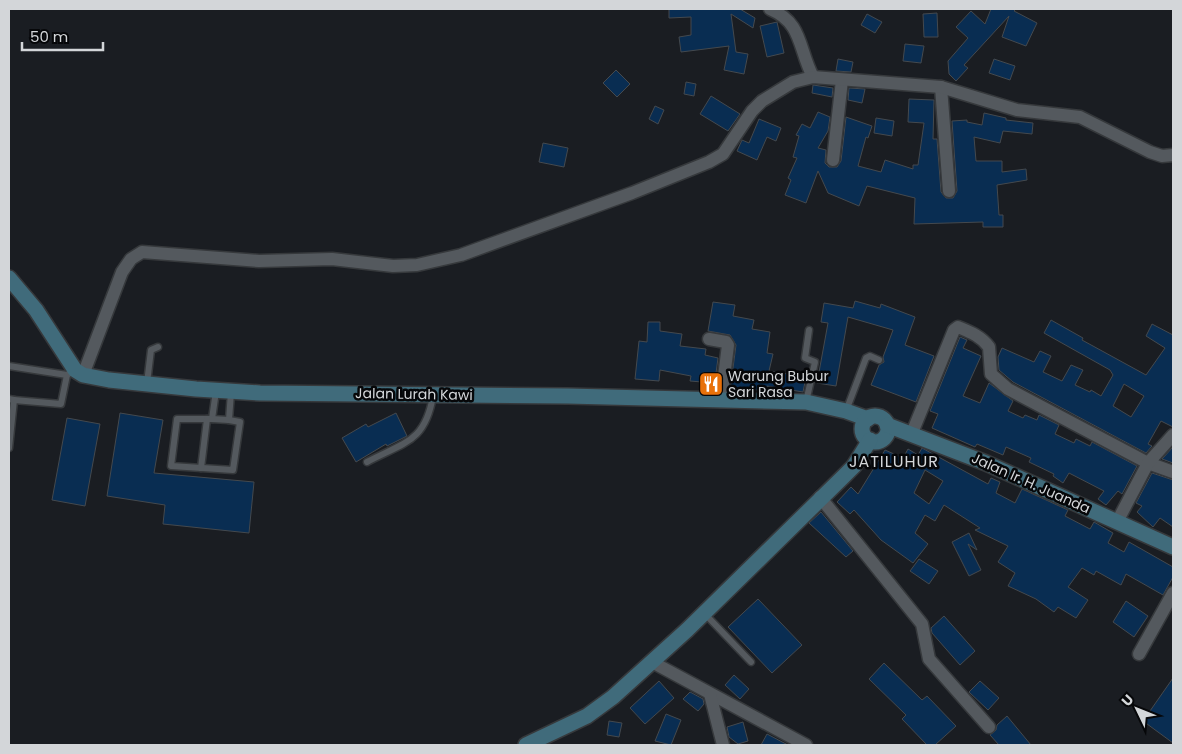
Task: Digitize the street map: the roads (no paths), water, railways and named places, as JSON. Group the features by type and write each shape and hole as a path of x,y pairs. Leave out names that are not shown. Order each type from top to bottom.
{"street":[{"path":"770,9 786,17 794,26 813,77"},
{"path":"75,373 122,272 135,254 150,251 259,261 332,259 393,266 418,264 461,254 632,193 709,162 723,154 752,111 762,101 793,82 813,77 941,88 1017,110 1080,117 1150,152 1162,156 1173,155"},
{"path":"833,160 842,80"},
{"path":"941,88 949,191"},
{"path":"9,278 36,310 75,373"},
{"path":"912,433 954,330 958,327 976,334 986,343 991,374 1008,390 1148,463 1173,472"},
{"path":"709,339 726,342 728,347 721,401"},
{"name":"Jalan Lurah Kawi","path":"75,373 147,384 224,391 568,396 806,402 868,418"},
{"path":"879,417 887,425 887,432 883,438 877,441 870,440 862,430 868,418 879,417"},
{"name":"Jalan Ir. H. Juanda","path":"887,425 994,466 1173,547"},
{"path":"1118,522 1148,463 1173,435"},
{"path":"526,745 556,732 600,708 652,662 854,466 870,440"},
{"path":"820,497 922,624 929,659 989,727"},
{"path":"1139,654 1173,593"},
{"path":"652,662 806,745"},
{"path":"710,694 723,745"}],"lane":[{"path":"806,402 816,362 805,357 809,330"},
{"path":"147,384 151,350 154,347 158,347"},
{"path":"846,411 866,358 870,356 879,360"},
{"path":"9,366 75,373 61,404 12,400 9,448"},
{"path":"201,468 210,419 224,391"},
{"path":"224,391 228,420"},
{"path":"367,462 417,436 429,416 433,394"},
{"path":"177,419 210,419 240,422 234,468 232,470 172,467 170,464 177,419"},
{"path":"704,613 751,662"}],"place":[{"name":"Warung Bubur Sari Rasa","path":"711,384"}],"district":[{"name":"JATILUHUR","path":"894,461"}]}
